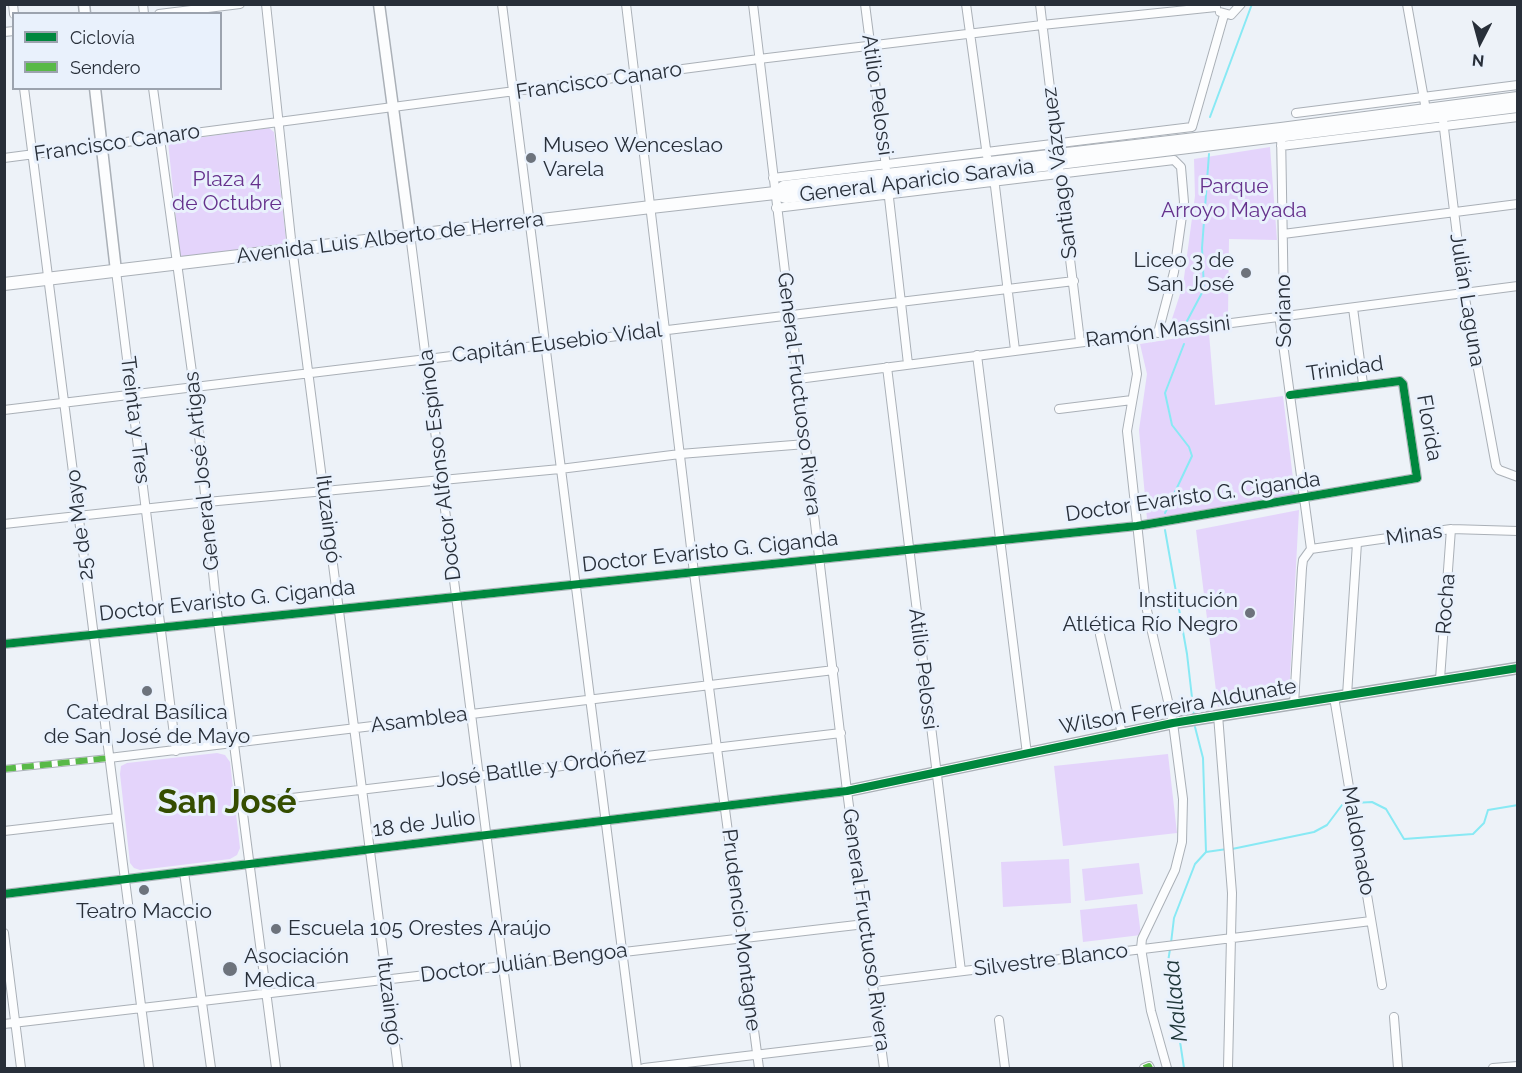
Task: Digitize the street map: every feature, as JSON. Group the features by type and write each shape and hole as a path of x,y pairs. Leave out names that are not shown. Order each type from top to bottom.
{"main road":[{"name":"General Aparicio Saravia","path":"1442,117 1518,98"},
{"name":"General Aparicio Saravia","path":"1281,138 1425,104 1442,117"},
{"name":"General Aparicio Saravia","path":"775,193 784,187 887,180 1058,159 1281,138 1518,106"},
{"name":"Avenida Luis Alberto de Herrera","path":"4,284 410,234 775,193"}],"street":[{"path":"175,12 240,4"},
{"name":"Ituzaingó","path":"266,4 292,249 310,373 353,729 398,1068"},
{"name":"Doctor Alfonso Espínola","path":"379,4 427,359 516,1068"},
{"path":"502,4 530,221 543,344 637,1068"},
{"name":"Prudencio Montagne","path":"626,4 694,573 759,1068"},
{"name":"General Fructuoso Rivera","path":"753,4 847,791 884,1068"},
{"name":"Atilio Pelossi","path":"865,4 908,364"},
{"path":"966,4 1015,350"},
{"name":"Santiago Vázquez","path":"1040,4 1080,341"},
{"path":"1195,10 1204,4"},
{"path":"1215,6 1224,15 1235,13 1241,4"},
{"path":"1407,4 1425,104"},
{"name":"Francisco Canaro","path":"4,158 514,93 759,59 1215,6"},
{"name":"General Aparicio Saravia","path":"776,208 887,180 1058,159 1192,127 1224,15"},
{"name":"General Aparicio Saravia","path":"1296,113 1425,104 1518,86"},
{"name":"25 de Mayo","path":"24,90 66,402 149,1068"},
{"name":"Treinta y Tres","path":"95,90 176,751"},
{"name":"General José Artigas","path":"153,90 194,387 218,621 276,1068"},
{"name":"General Aparicio Saravia","path":"1442,117 1518,117"},
{"name":"Julián Laguna","path":"1442,117 1464,293 1496,466 1499,470 1518,477"},
{"name":"Soriano","path":"1281,138 1282,317 1290,396 1311,549 1302,568 1294,704"},
{"name":"General Aparicio Saravia","path":"1058,159 1174,160 1181,167 1184,202 1174,272 1158,333"},
{"name":"General Aparicio Saravia","path":"773,178 887,180"},
{"path":"1283,234 1518,204"},
{"name":"Capitán Eusebio Vidal","path":"4,410 1074,281"},
{"name":"Ramón Massini","path":"798,378 1518,286"},
{"path":"1353,308 1363,384"},
{"path":"1131,335 1137,374 1127,430 1146,606 1173,723 1184,799 1182,842 1175,870 1142,939 1141,948 1151,1011 1167,1068"},
{"path":"977,355 1027,754"},
{"name":"Atilio Pelossi","path":"887,367 961,971"},
{"name":"Trinidad","path":"1290,396 1396,380 1403,384"},
{"name":"Florida","path":"1403,384 1418,478"},
{"path":"1059,409 1132,400"},
{"path":"4,524 324,490 560,469 680,454 806,444"},
{"name":"Doctor Evaristo G. Ciganda","path":"4,644 456,595 694,573 1137,526 1305,500 1418,478"},
{"name":"Minas","path":"1311,549 1451,529 1518,531"},
{"name":"Rocha","path":"1440,679 1451,529"},
{"path":"1347,695 1357,543"},
{"path":"1100,635 1122,734"},
{"name":"Wilson Ferreira Aldunate","path":"847,791 1173,723 1518,668"},
{"name":"Asamblea","path":"4,768 176,751 834,670"},
{"name":"Maldonado","path":"1334,697 1382,985"},
{"path":"1218,715 1232,893 1228,1067"},
{"name":"José Batlle y Ordóñez","path":"241,804 841,733"},
{"name":"18 de Julio","path":"4,894 847,791"},
{"path":"4,831 117,818"},
{"path":"184,872 211,1068"},
{"name":"Silvestre Blanco","path":"874,982 1371,921"},
{"name":"Doctor Julián Bengoa","path":"4,1024 865,924"},
{"path":"4,933 21,1068"},
{"path":"1394,1017 1398,1068"},
{"path":"999,1020 1005,1068"},
{"path":"644,1068 881,1040"},
{"path":"1144,1068 1149,1066 1150,1068"},
{"path":"1493,1068 1518,1066"}],"green space":[{"name":"Plaza 4 de Octubre","path":"269,128 274,132 285,245 184,259 180,257 168,142"},
{"name":"Parque Arroyo Mayada","path":"1270,147 1277,240 1229,239 1228,316 1170,325 1183,285 1195,196 1194,159"},
{"path":"1209,333 1215,405 1283,396 1295,495 1147,519 1139,430 1147,374 1140,344"},
{"name":"Institución Atlética Río Negro","path":"1299,510 1289,696 1218,707 1196,530"},
{"path":"217,753 225,755 230,762 240,848 237,855 230,859 140,870 134,868 130,863 121,766 127,763"},
{"path":"1168,754 1177,833 1063,846 1054,766"},
{"path":"1069,859 1071,903 1003,907 1001,862"},
{"path":"1139,863 1143,894 1085,901 1082,869"},
{"path":"1137,904 1141,935 1083,942 1080,910"}],"waterway":[{"name":"Mallada","path":"1210,117 1252,4"},
{"name":"Mallada","path":"1187,321 1204,289 1202,248 1209,154"},
{"name":"Mallada","path":"1165,513 1192,456 1189,447 1172,425 1165,393 1184,344"},
{"name":"Mallada","path":"1165,530 1187,654 1194,715"},
{"name":"Mallada","path":"1171,943 1174,918 1195,864 1206,852 1203,758 1195,727"},
{"path":"1354,803 1372,802 1386,809 1404,839 1473,834 1484,823 1488,810 1518,805"},
{"path":"1232,849 1314,832 1327,825 1342,805 1348,804"},
{"path":"1206,852 1227,849"},
{"name":"Mallada","path":"1170,949 1168,962 1184,1068"}],"marked path":[{"path":"4,769 109,758"},
{"path":"1144,1068 1149,1066 1150,1068"}],"cycle path":[{"path":"4,644 1137,526 1417,478 1403,384 1400,381 1290,395"},
{"path":"4,894 847,791 1173,723 1518,668"}],"place":[{"name":"Museo Wenceslao Varela","path":"531,158"},
{"name":"Liceo 3 de San José","path":"1246,273"},
{"name":"Institución Atlética Río Negro","path":"1250,613"},
{"name":"Catedral Basílica de San José de Mayo","path":"147,691"},
{"name":"Teatro Maccio","path":"144,890"},
{"name":"Escuela 105 Orestes Araújo","path":"276,929"},
{"name":"Asociación Medica","path":"230,969"}],"district":[{"name":"San José","path":"227,803"}]}
